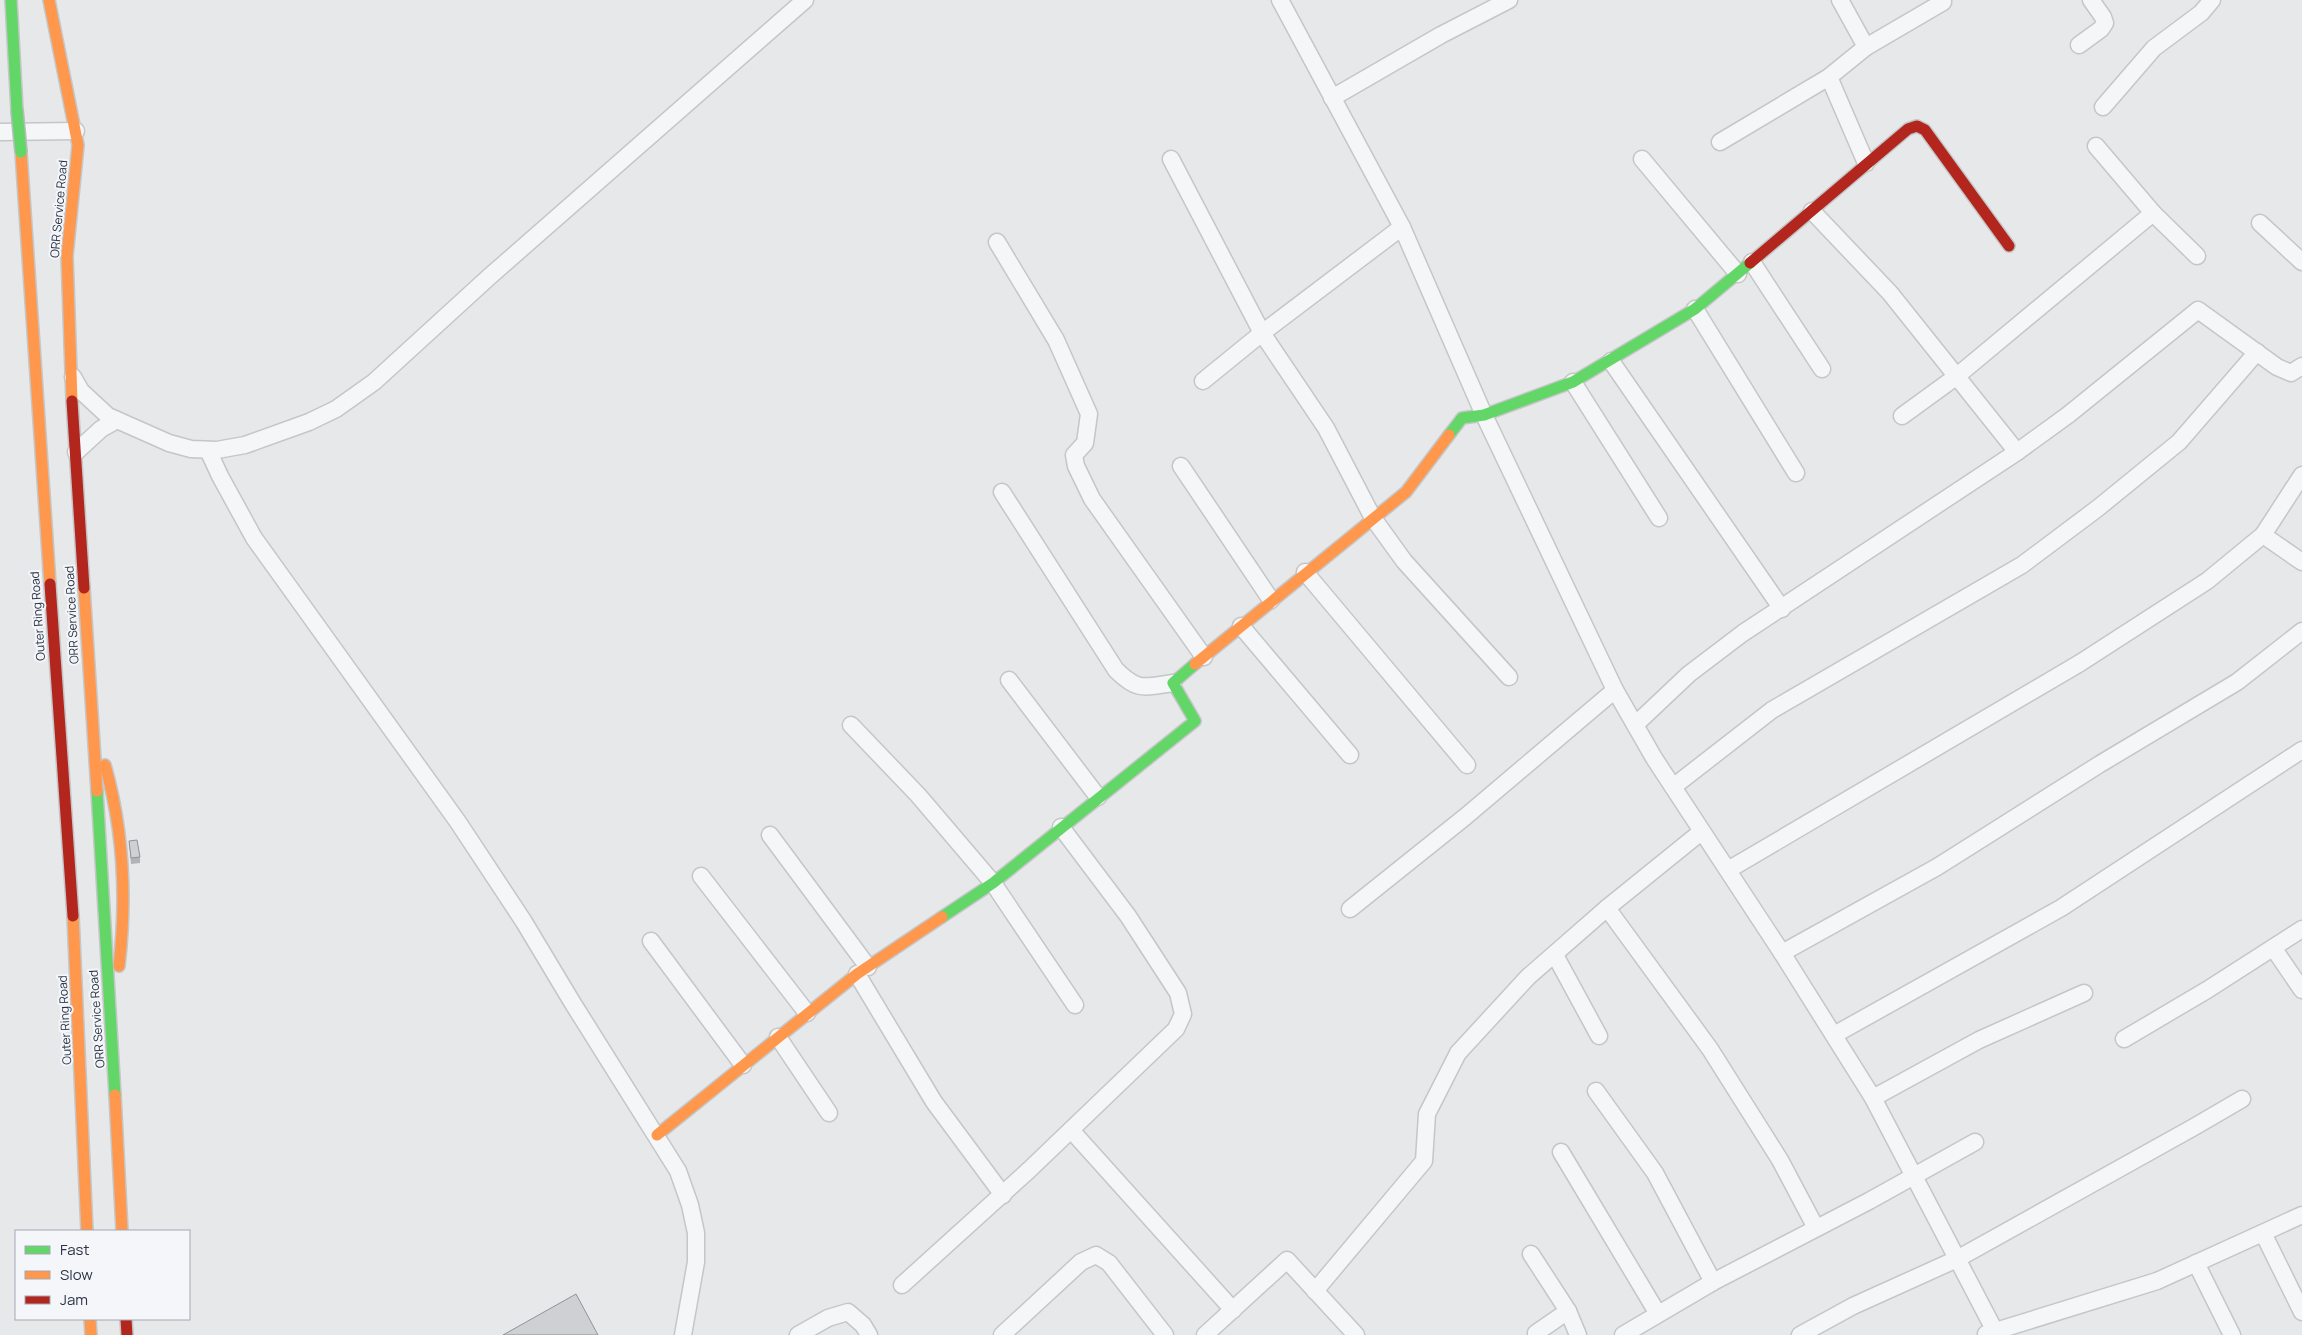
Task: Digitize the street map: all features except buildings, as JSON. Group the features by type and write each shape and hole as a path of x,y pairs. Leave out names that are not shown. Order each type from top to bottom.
{"main road":[{"name":"Outer Ring Road","path":"11,0 76,967 87,1230"},
{"name":"ORR Service Road","path":"49,0 76,131 78,162 68,256 71,374 92,734 111,1011 122,1230"},
{"path":"657,1135 862,970 993,883 1195,721 1173,683 1271,600 1406,492 1462,418 1484,415 1573,382 1695,309 1866,163 1908,129 1917,126 1925,130 2010,246"},
{"path":"92,734 111,784 118,812 125,888 124,927 111,1011"},
{"path":"90,1320 91,1335"},
{"path":"126,1320 127,1335"}],"street":[{"path":"71,374 81,391 96,406 117,420 169,443 191,449 208,450 245,445 309,422 351,400 374,382 490,277 805,0"},
{"path":"1280,0 1402,227 1484,415 1615,690 1654,758 1782,953 1873,1098 1957,1258 1992,1334 2157,1281 2302,1215"},
{"path":"1332,98 1509,0"},
{"path":"1840,0 1866,47"},
{"path":"1720,142 1829,77 1866,47 1943,2 1942,0"},
{"path":"2079,45 2101,29 2104,23 2103,17 2091,0"},
{"path":"2103,107 2154,48 2201,13 2212,0"},
{"path":"1829,77 1866,163"},
{"path":"0,132 76,131"},
{"path":"2096,146 2152,213 2197,256"},
{"path":"1171,159 1262,332 1326,428 1373,518 1404,561 1508,677"},
{"path":"1642,159 1738,274"},
{"path":"1812,211 1890,293 2017,452"},
{"path":"1902,416 1957,376 2152,213"},
{"path":"2260,223 2302,262"},
{"path":"1203,381 1262,332 1402,227"},
{"path":"997,242 1056,340 1090,414 1085,443 1074,455 1076,466 1092,499 1204,657"},
{"path":"1752,262 1822,370"},
{"path":"1695,309 1796,473"},
{"path":"1636,724 1689,674 1743,633 2017,452 2068,415 2198,310 2276,367 2291,373 2302,366"},
{"path":"1673,787 1772,710 2022,565 2098,508 2179,442 2257,352"},
{"path":"1611,361 1782,609"},
{"path":"1573,382 1659,518"},
{"path":"76,452 101,429 117,420"},
{"path":"208,450 254,538 458,822 524,922 678,1171 690,1204 696,1233 696,1262 683,1335"},
{"path":"1181,466 1271,600"},
{"path":"1728,870 2080,664 2207,581 2263,535 2302,475"},
{"path":"1002,492 1116,670 1127,680 1140,687 1173,683"},
{"path":"2263,535 2302,562"},
{"path":"1306,572 1467,765"},
{"path":"1241,626 1350,755"},
{"path":"1782,953 1937,867 2100,764 2238,682 2302,631"},
{"path":"1009,680 1098,798"},
{"path":"1350,909 1465,817 1615,690"},
{"path":"851,725 918,795 993,883 1075,1005"},
{"path":"1834,1035 2061,908 2302,750"},
{"path":"902,1285 1071,1130 1176,1029 1184,1014 1178,993 1138,932 1061,827"},
{"path":"1315,1291 1424,1161 1427,1114 1458,1053 1528,977 1607,908 1701,832"},
{"path":"770,835 862,970 934,1102 1002,1195"},
{"path":"702,876 808,1013"},
{"path":"1607,908 1710,1049 1780,1160 1816,1228"},
{"path":"2124,1039 2274,949 2302,929"},
{"path":"651,941 743,1065"},
{"path":"2274,949 2302,990"},
{"path":"1555,954 1599,1036"},
{"path":"1873,1098 1980,1040 2084,993"},
{"path":"778,1037 828,1113"},
{"path":"1596,1091 1655,1173 1713,1282"},
{"path":"1800,1335 1853,1306 1957,1258 2242,1099"},
{"path":"1071,1130 1233,1310"},
{"path":"1623,1335 1713,1282 1975,1142"},
{"path":"1561,1152 1658,1314"},
{"path":"2264,1232 2302,1312"},
{"path":"1531,1254 1568,1311 1578,1335"},
{"path":"1002,1335 1081,1262 1096,1255 1109,1263 1164,1335"},
{"path":"1205,1335 1286,1260 1356,1335"},
{"path":"2196,1263 2232,1335"},
{"path":"1536,1333 1568,1311"},
{"path":"798,1335 828,1318 848,1312 863,1325 869,1335"}],"traffic: fast":[{"path":"11,0 17,110"},
{"path":"17,110 21,152"},
{"path":"1449,435 1462,418 1484,415 1573,382 1695,309 1750,263"},
{"path":"942,917 993,883 1195,721 1173,683 1195,664"},
{"path":"97,791 115,1095"}],"traffic: slow":[{"path":"49,0 78,145 67,256 72,401"},
{"path":"21,152 50,584"},
{"path":"1195,664 1406,492 1449,435"},
{"path":"84,588 97,791"},
{"path":"105,765 116,815 122,865 123,915 119,966"},
{"path":"73,916 87,1230"},
{"path":"657,1135 857,974 942,917"},
{"path":"115,1095 122,1230"},
{"path":"90,1320 91,1335"}],"traffic: jam":[{"path":"1750,263 1908,129 1917,126 1925,130 2009,246"},
{"path":"72,401 84,588"},
{"path":"50,584 73,916"},
{"path":"126,1320 127,1335"}]}
